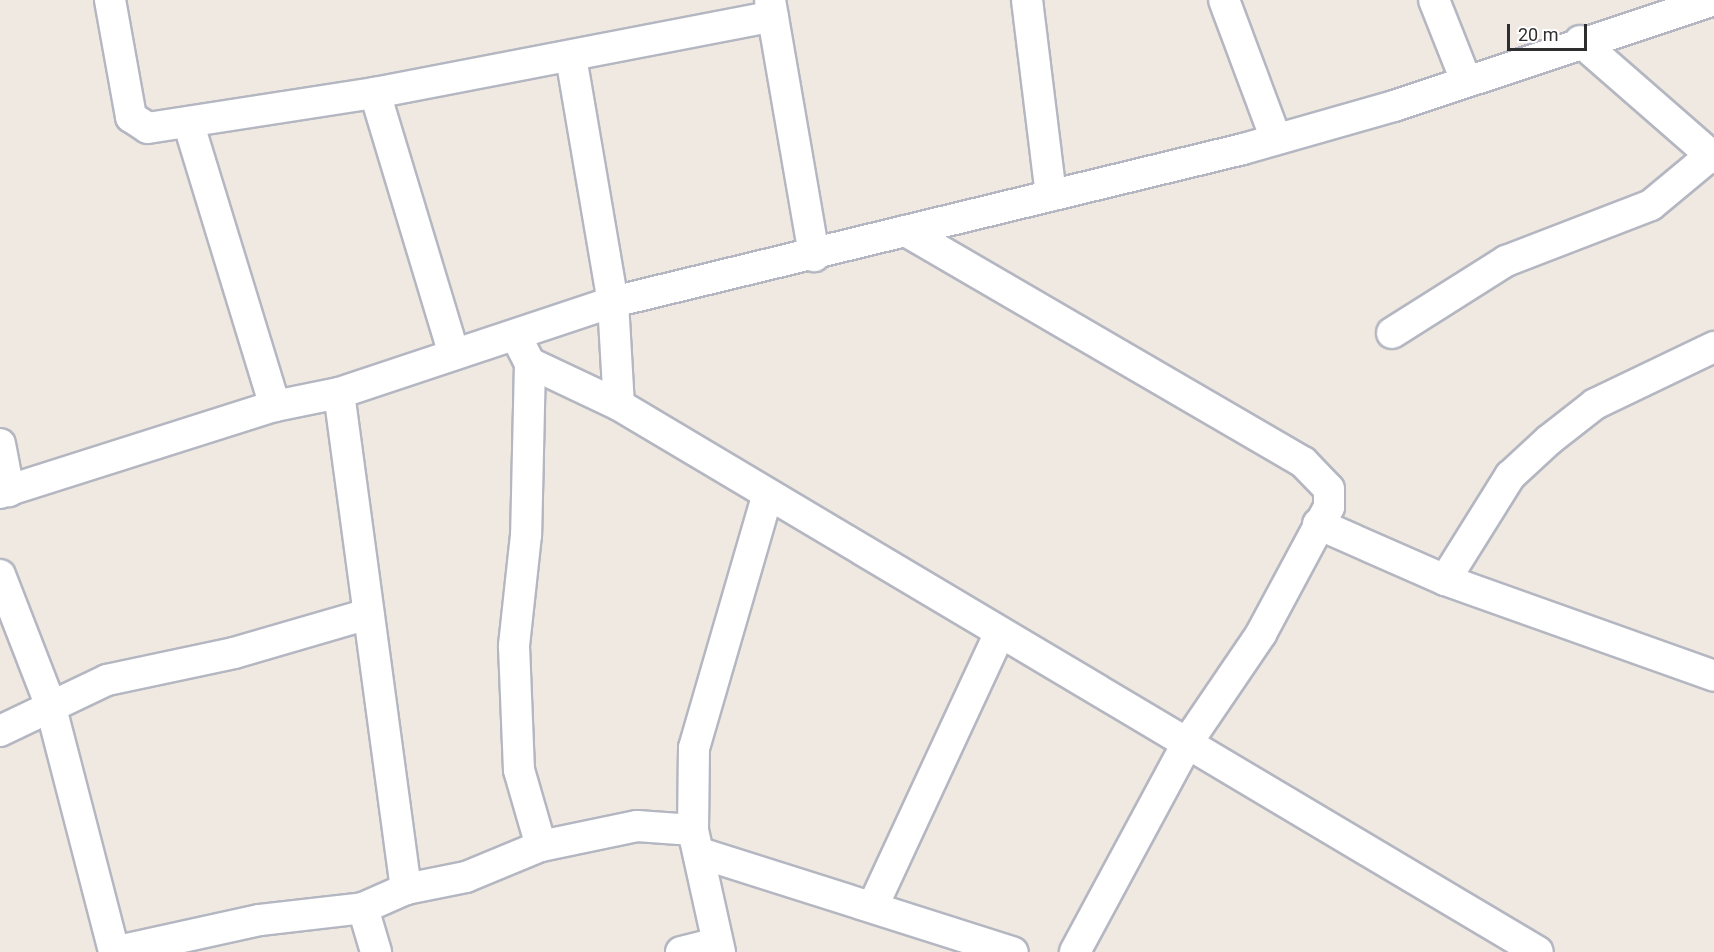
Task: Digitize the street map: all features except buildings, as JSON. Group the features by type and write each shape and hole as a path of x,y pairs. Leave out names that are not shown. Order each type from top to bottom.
{"street":[{"path":"110,0 131,117 148,128 189,125 571,57 771,8 814,256"},
{"path":"1027,0 1051,196"},
{"path":"1224,0 1276,139"},
{"path":"1434,0 1466,81"},
{"path":"0,444 4,492 275,406 339,393 613,302 814,256 1276,139 1466,81 1580,41 1714,0"},
{"path":"1392,333 1506,261 1651,205 1712,157 1580,41"},
{"path":"571,57 613,302 619,405"},
{"path":"375,93 454,354"},
{"path":"189,125 275,406"},
{"path":"906,231 1316,470 1330,499 1261,634 1189,740 1075,952"},
{"path":"516,336 530,363 526,535 514,646 519,770 541,846"},
{"path":"1445,580 1510,476 1549,440 1595,404 1714,347"},
{"path":"530,363 619,405 767,496 1000,633 1189,740 1538,952"},
{"path":"339,393 406,889"},
{"path":"681,952 718,948 696,841 694,748 767,496"},
{"path":"1318,524 1445,580 1714,676"},
{"path":"0,575 50,704 114,952 260,920 363,908 406,889 466,877 541,846 637,826 696,841 873,906 1013,952"},
{"path":"0,731 50,704 107,680 234,653 368,614"},
{"path":"873,906 1000,633"},
{"path":"363,908 376,952"}]}
